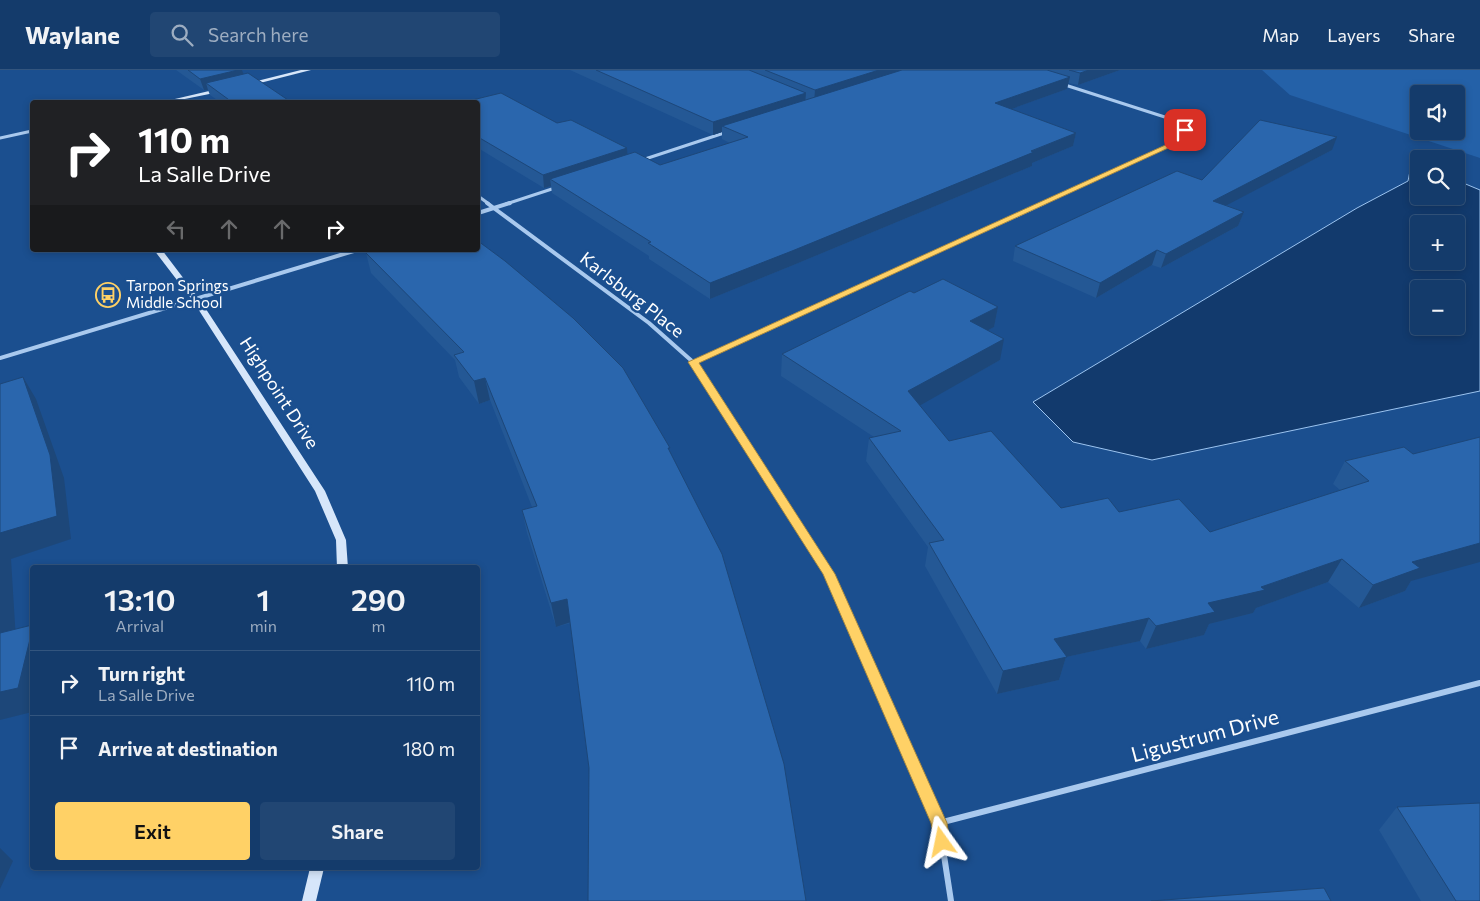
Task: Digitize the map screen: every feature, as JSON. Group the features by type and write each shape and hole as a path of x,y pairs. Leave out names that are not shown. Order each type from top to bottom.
{"street":[{"path":"240,86 308,70"},
{"path":"693,362 1175,143 1183,137 1185,130 1171,119 1054,82"},
{"path":"174,100 230,88"},
{"path":"633,163 735,130"},
{"path":"0,138 30,132"},
{"path":"480,212 558,187"},
{"name":"Karlsburg Place","path":"480,198 649,323 693,362 829,574 939,823 952,901"},
{"name":"Highpoint Drive","path":"160,252 196,300 320,491 341,540 342,565"},
{"path":"0,358 351,252"},
{"name":"Ligustrum Drive","path":"939,823 1480,683"},
{"path":"310,901 317,870"}],"shaded area":[{"path":"1262,70 1480,70 1480,158 1465,153 1465,150 1456,150 1426,140 1465,140 1465,85 1410,85 1410,135 1290,95"},
{"path":"1410,171 1410,205 1465,205 1465,184 1480,190 1480,391 1152,460 1073,442 1033,402 1357,208 1408,181"}],"building":[{"path":"188,70 238,70 200,79"},
{"path":"596,70 749,70 806,93 713,122"},
{"path":"765,70 879,70 815,90"},
{"path":"902,70 1047,70 1070,77 995,103 1076,133 1031,151 1034,152 710,283 648,243 651,242 550,179 635,152 660,165 748,137 722,126"},
{"path":"1069,70 1089,70 1080,73"},
{"path":"248,73 288,100 229,100 206,83"},
{"path":"501,93 557,123 571,120 627,148 543,175 480,138 480,100 472,100"},
{"path":"1260,120 1337,137 1213,201 1244,212 1166,254 1157,250 1100,283 1015,246 1177,171 1202,180"},
{"path":"480,242 573,318 623,368 670,448 668,448 722,554 784,764 806,901 588,901 589,768 567,599 551,603 522,510 537,506 485,378 474,381 454,355 464,352 366,253 480,252"},
{"path":"943,279 998,307 970,321 1004,339 908,391 949,441 991,431 1061,508 1108,498 1119,512 1179,499 1210,532 1369,481 1345,461 1404,447 1413,454 1480,437 1480,543 1412,562 1420,568 1373,585 1342,559 1261,587 1265,590 1208,603 1215,612 1156,626 1149,618 1054,639 1067,657 1003,671 929,543 944,540 869,438 901,431 782,354 910,291 914,293"},
{"path":"23,377 50,455 57,516 0,533 0,384"},
{"path":"30,626 30,639 18,688 0,692 0,633"},
{"path":"1480,803 1480,901 1456,901 1397,807"},
{"path":"1324,888 1331,901 1151,901"}],"place":[{"name":"Tarpon Springs Middle School","path":"108,295"}],"route":[{"path":"942,842 939,823 829,574 693,362 1175,143 1183,137 1185,130"}]}
